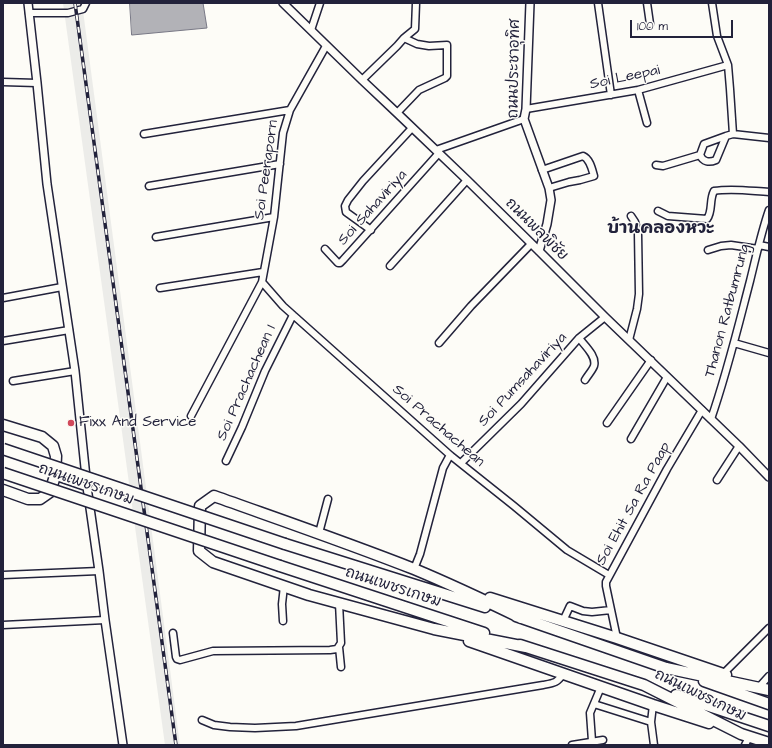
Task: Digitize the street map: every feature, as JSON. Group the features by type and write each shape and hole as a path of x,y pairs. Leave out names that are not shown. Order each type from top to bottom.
{"highway":[{"path":"3,425 42,437 53,446 56,456 55,476 50,492 40,498 28,499 3,490"},
{"name":"ถนนเพชรเกษม","path":"3,449 285,544 521,618 666,668 764,688"},
{"name":"ถนนเพชรเกษม","path":"3,473 280,566 644,685 745,739 769,743"},
{"path":"521,618 414,569 320,533 214,496 200,506 199,551 213,562 309,595 434,629 601,686 745,739"},
{"path":"454,586 617,638 764,688"},
{"path":"434,629 526,647"},
{"path":"666,668 769,704"},
{"path":"644,685 769,726"}],"street":[{"path":"28,3 47,184 75,371 87,487 123,745"},
{"path":"29,13 68,13 83,9 86,3"},
{"name":"ถนนพลพิชัย","path":"283,3 467,180 769,477"},
{"path":"311,30 320,3"},
{"path":"362,80 415,29 416,3"},
{"name":"ถนนประชาอุทิศ","path":"530,3 526,109 524,119 549,188 551,200 548,224 539,251"},
{"path":"598,3 611,95"},
{"path":"647,3 650,24"},
{"path":"712,3 717,36 728,65 733,134"},
{"path":"397,113 419,90 447,76 447,45 429,46 417,44 404,38"},
{"name":"Soi Peeraporn","path":"262,282 274,217 283,133 290,110 326,46"},
{"name":"Soi Leepai","path":"526,109 638,90 728,65"},
{"path":"3,82 37,83"},
{"path":"638,90 647,123"},
{"path":"144,134 167,127 290,110"},
{"path":"438,152 524,119"},
{"path":"371,230 346,212 345,206 348,200 364,181 412,128"},
{"path":"700,155 704,144 733,134 769,138"},
{"path":"700,155 702,159 707,162 716,160 726,136"},
{"name":"Soi Sahaviriya","path":"324,249 338,263 340,263 371,230 438,152"},
{"path":"656,165 663,166 700,155"},
{"path":"542,170 583,156 589,161 594,176 549,188"},
{"path":"150,186 280,164"},
{"path":"390,266 467,180"},
{"path":"658,211 668,216 708,219 714,191 738,190 769,192"},
{"name":"Thanon Ratbumrung","path":"711,419 734,344 758,247 769,210"},
{"path":"629,340 637,309 639,294 638,233 635,222 631,216"},
{"path":"156,237 274,217"},
{"path":"439,344 471,306 531,244"},
{"path":"708,250 731,245 769,247"},
{"path":"160,288 263,272"},
{"path":"191,416 262,282"},
{"name":"Soi Prachachean","path":"262,282 282,306 450,455 567,550 609,575"},
{"path":"3,298 62,287"},
{"name":"Soi Prachachean 1","path":"226,461 293,315"},
{"name":"Soi Pumsahaviriya","path":"461,463 521,404 579,338 605,317"},
{"path":"3,341 68,330"},
{"path":"579,338 593,356 594,361 594,366 585,380"},
{"path":"734,344 769,353"},
{"path":"607,423 651,360"},
{"path":"13,381 75,371"},
{"path":"631,438 667,377"},
{"name":"Soi Ehit Sa Ra Paap","path":"617,638 606,582 667,469 702,410"},
{"path":"717,480 739,446"},
{"path":"414,569 420,554 443,468 450,455"},
{"path":"55,476 87,487"},
{"path":"320,533 328,499"},
{"path":"3,575 99,571"},
{"path":"283,622 282,604 284,586"},
{"path":"339,603 341,643 339,647 341,667"},
{"path":"563,621 570,606 583,611 592,612 611,610"},
{"path":"3,625 105,620"},
{"path":"723,674 769,628"},
{"path":"173,633 176,658 180,660 213,651 330,650 339,647"},
{"path":"202,720 214,725 230,727 255,728 296,726 543,685 558,681 564,674"},
{"path":"764,688 769,676"},
{"path":"592,742 590,713 601,686"},
{"path":"594,704 651,722"},
{"path":"652,705 651,722 654,745"},
{"path":"572,745 603,740"}],"shaded area":[{"path":"63,3 82,3 180,745 165,745"},
{"path":"130,3 203,3 207,28 132,35"}],"railway":[{"path":"75,3 176,745"}],"place":[{"name":"Fixx And Service","path":"71,423"}],"district":[{"name":"บ้านคลองหวะ","path":"661,229"}]}
